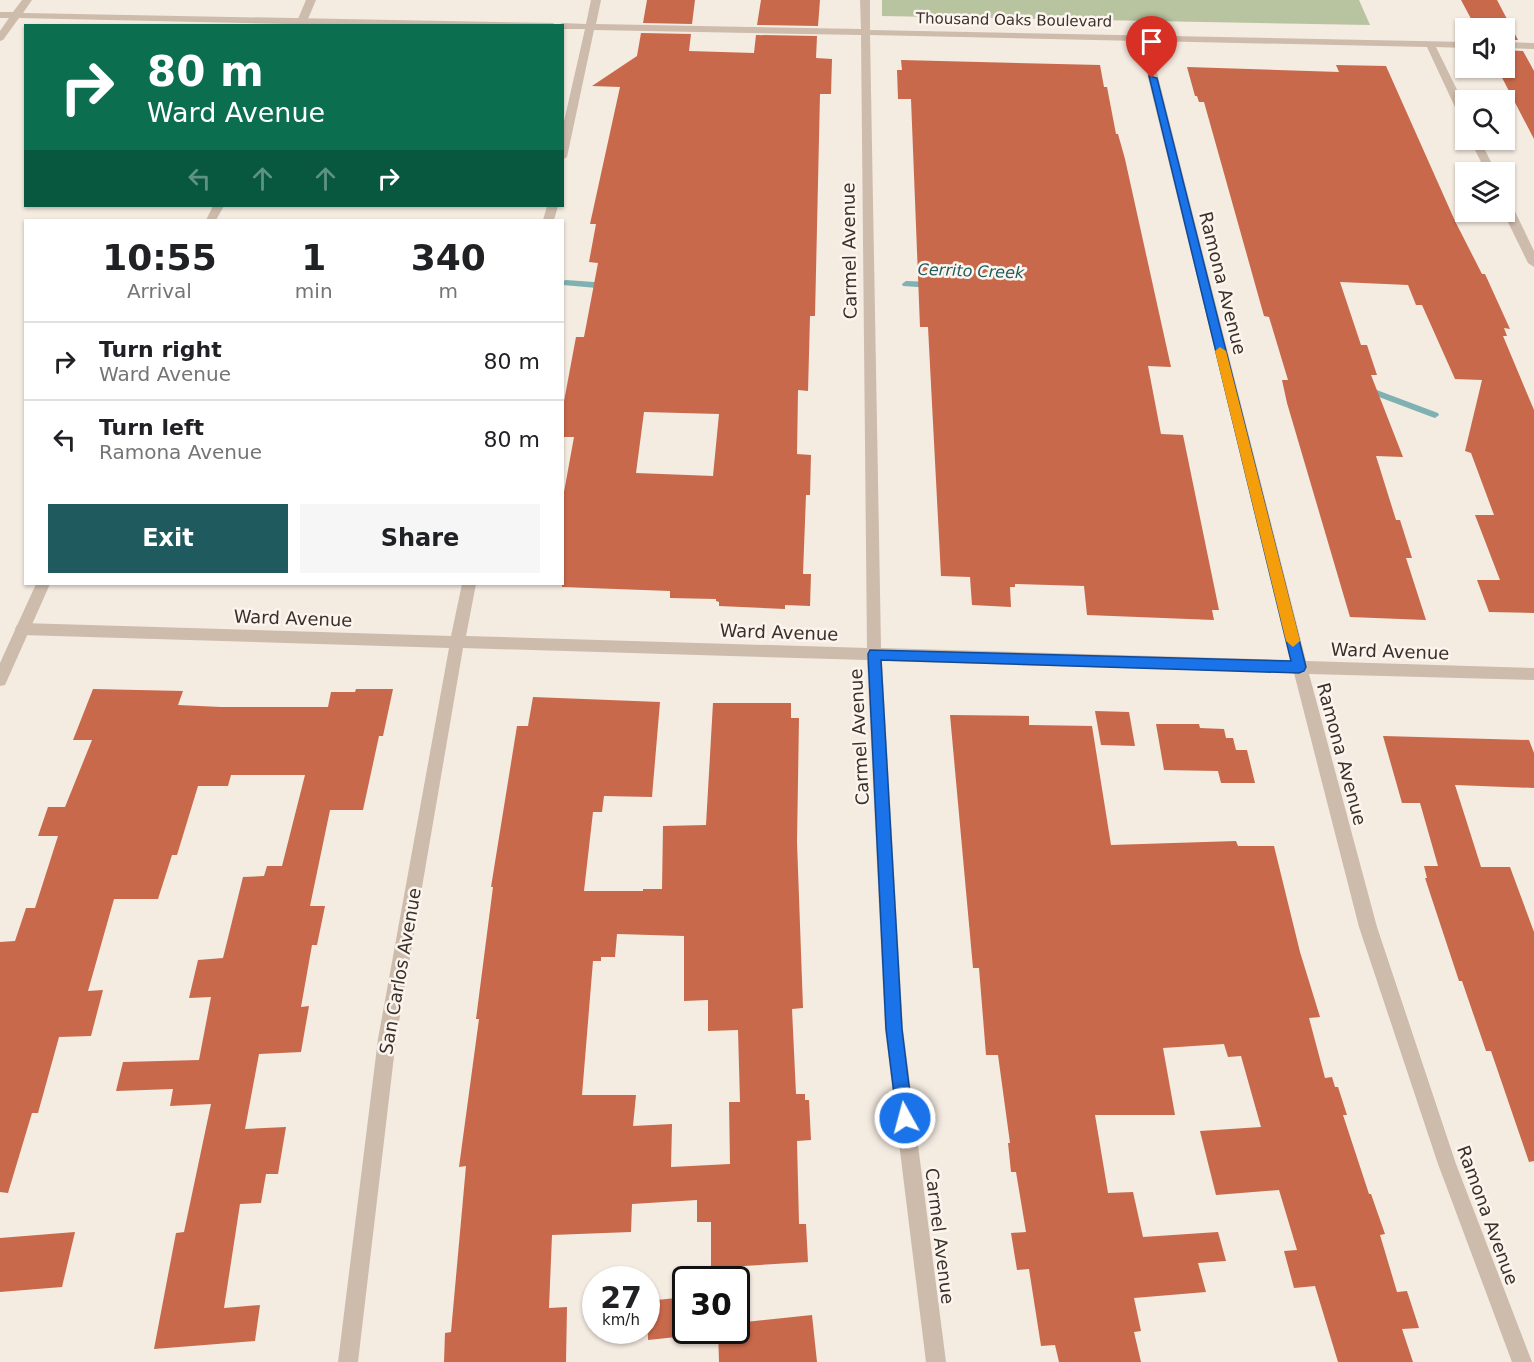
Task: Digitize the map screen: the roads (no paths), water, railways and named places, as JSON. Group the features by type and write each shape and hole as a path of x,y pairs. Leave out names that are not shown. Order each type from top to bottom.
{"street":[{"path":"0,38 27,0"},
{"path":"301,23 311,0"},
{"path":"564,148 596,0"},
{"name":"Carmel Avenue","path":"865,0 874,654 894,1029 936,1362"},
{"path":"0,15 385,24"},
{"name":"Thousand Oaks Boulevard","path":"564,26 1455,45"},
{"name":"Ramona Avenue","path":"1143,38 1299,667 1368,927 1447,1164 1522,1362"},
{"path":"1430,44 1455,97"},
{"path":"1515,45 1534,46"},
{"path":"1514,222 1534,263"},
{"path":"0,680 43,585"},
{"name":"San Carlos Avenue","path":"348,1362 387,1039 457,642 470,585"},
{"name":"Ward Avenue","path":"22,629 1534,674"}],"waterway":[{"name":"Cerrito Creek","path":"566,283 608,286"},
{"name":"Cerrito Creek","path":"906,284 932,285"},
{"name":"Cerrito Creek","path":"1366,389 1435,415"}]}
